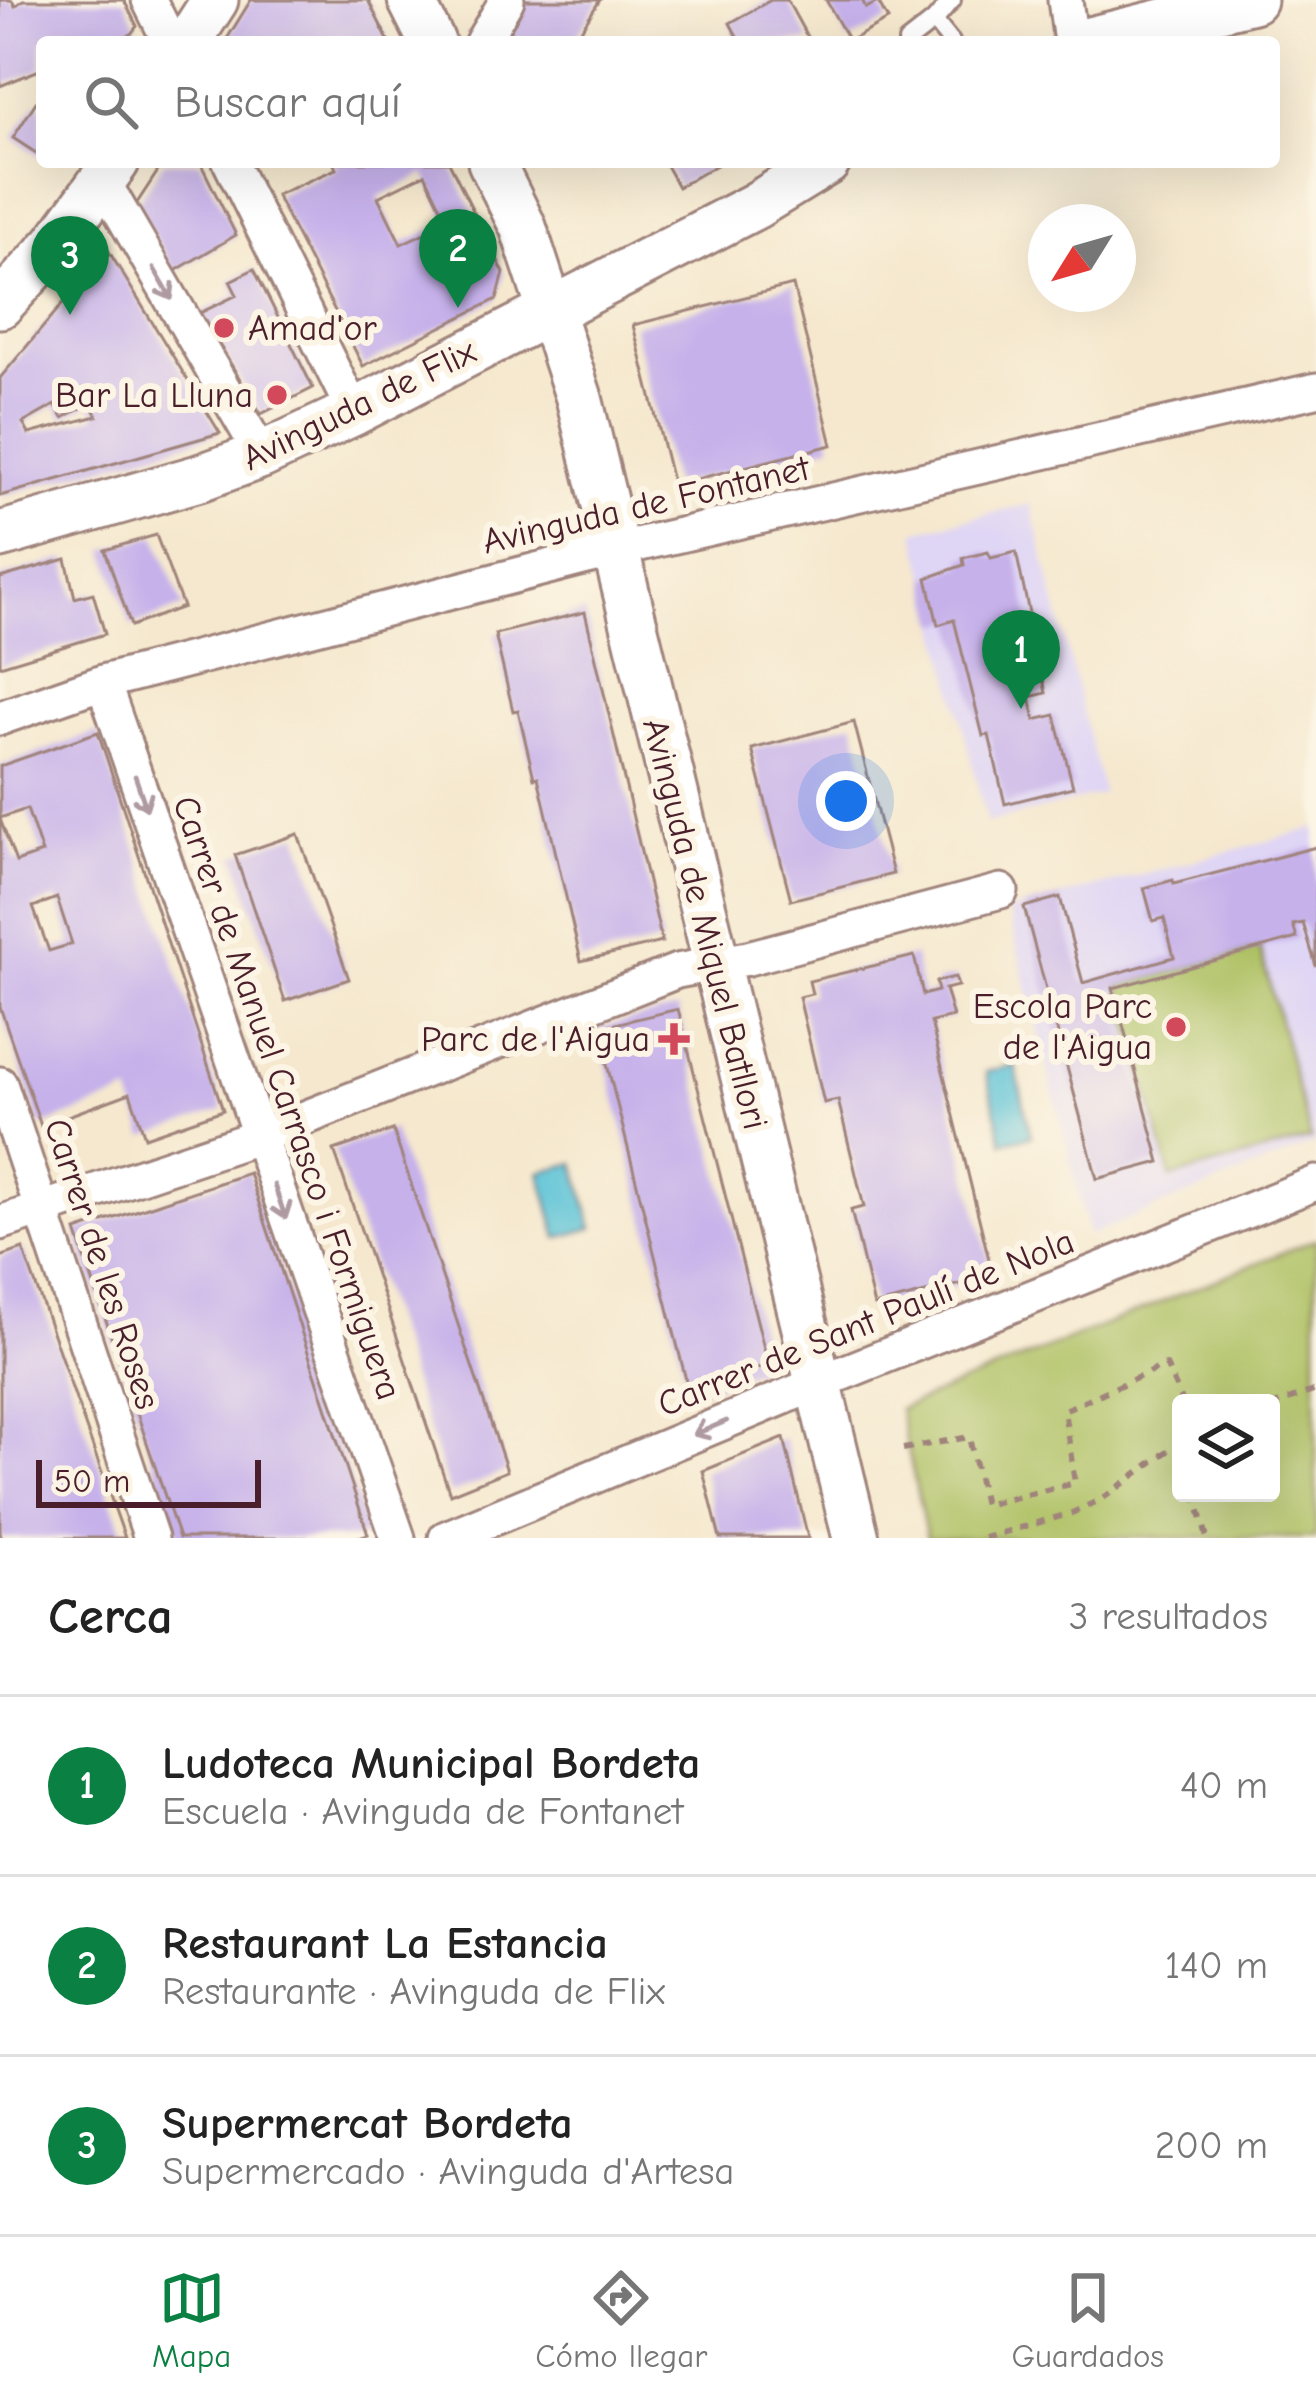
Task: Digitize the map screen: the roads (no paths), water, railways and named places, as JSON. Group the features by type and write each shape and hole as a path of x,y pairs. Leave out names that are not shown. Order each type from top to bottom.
{"main road":[{"path":"192,36 215,0"},
{"path":"411,0 428,36"},
{"path":"1105,36 1252,0"},
{"name":"Avinguda de Miquel Batllori","path":"494,168 523,227 579,398 856,1538"},
{"name":"Avinguda de Flix","path":"0,535 262,455 550,311 761,188 812,168"},
{"path":"3,291 110,173"}],"street":[{"path":"149,0 167,36"},
{"path":"486,36 507,0"},
{"path":"1064,0 1070,36"},
{"path":"233,168 355,412"},
{"path":"110,173 262,455"},
{"name":"Avinguda de Fontanet","path":"0,718 103,682 614,550 1316,390"},
{"name":"Carrer de Manuel Carrasco i Formiguera","path":"103,682 398,1538"},
{"path":"0,1223 257,1136 677,970 748,958 1001,891"},
{"name":"Carrer de les Roses","path":"0,1084 152,1538"},
{"name":"Carrer de Sant Paulí de Nola","path":"446,1538 1316,1184"}],"lane":[{"path":"915,36 952,0"},
{"path":"934,21 946,36"}],"water":[{"path":"1015,1065 1031,1136 1003,1142 986,1072"},
{"path":"575,1163 593,1228 558,1238 540,1172"}],"place":[{"name":"Restaurant La Estancia","path":"458,308"},
{"name":"Supermercat Bordeta","path":"70,315"},
{"name":"Amad'or","path":"224,328"},
{"name":"Bar La Lluna","path":"277,395"},
{"name":"Ludoteca Municipal Bordeta","path":"1021,709"},
{"name":"Escola Parc de l'Aigua","path":"1176,1027"},
{"name":"Parc de l'Aigua","path":"674,1039"}]}
